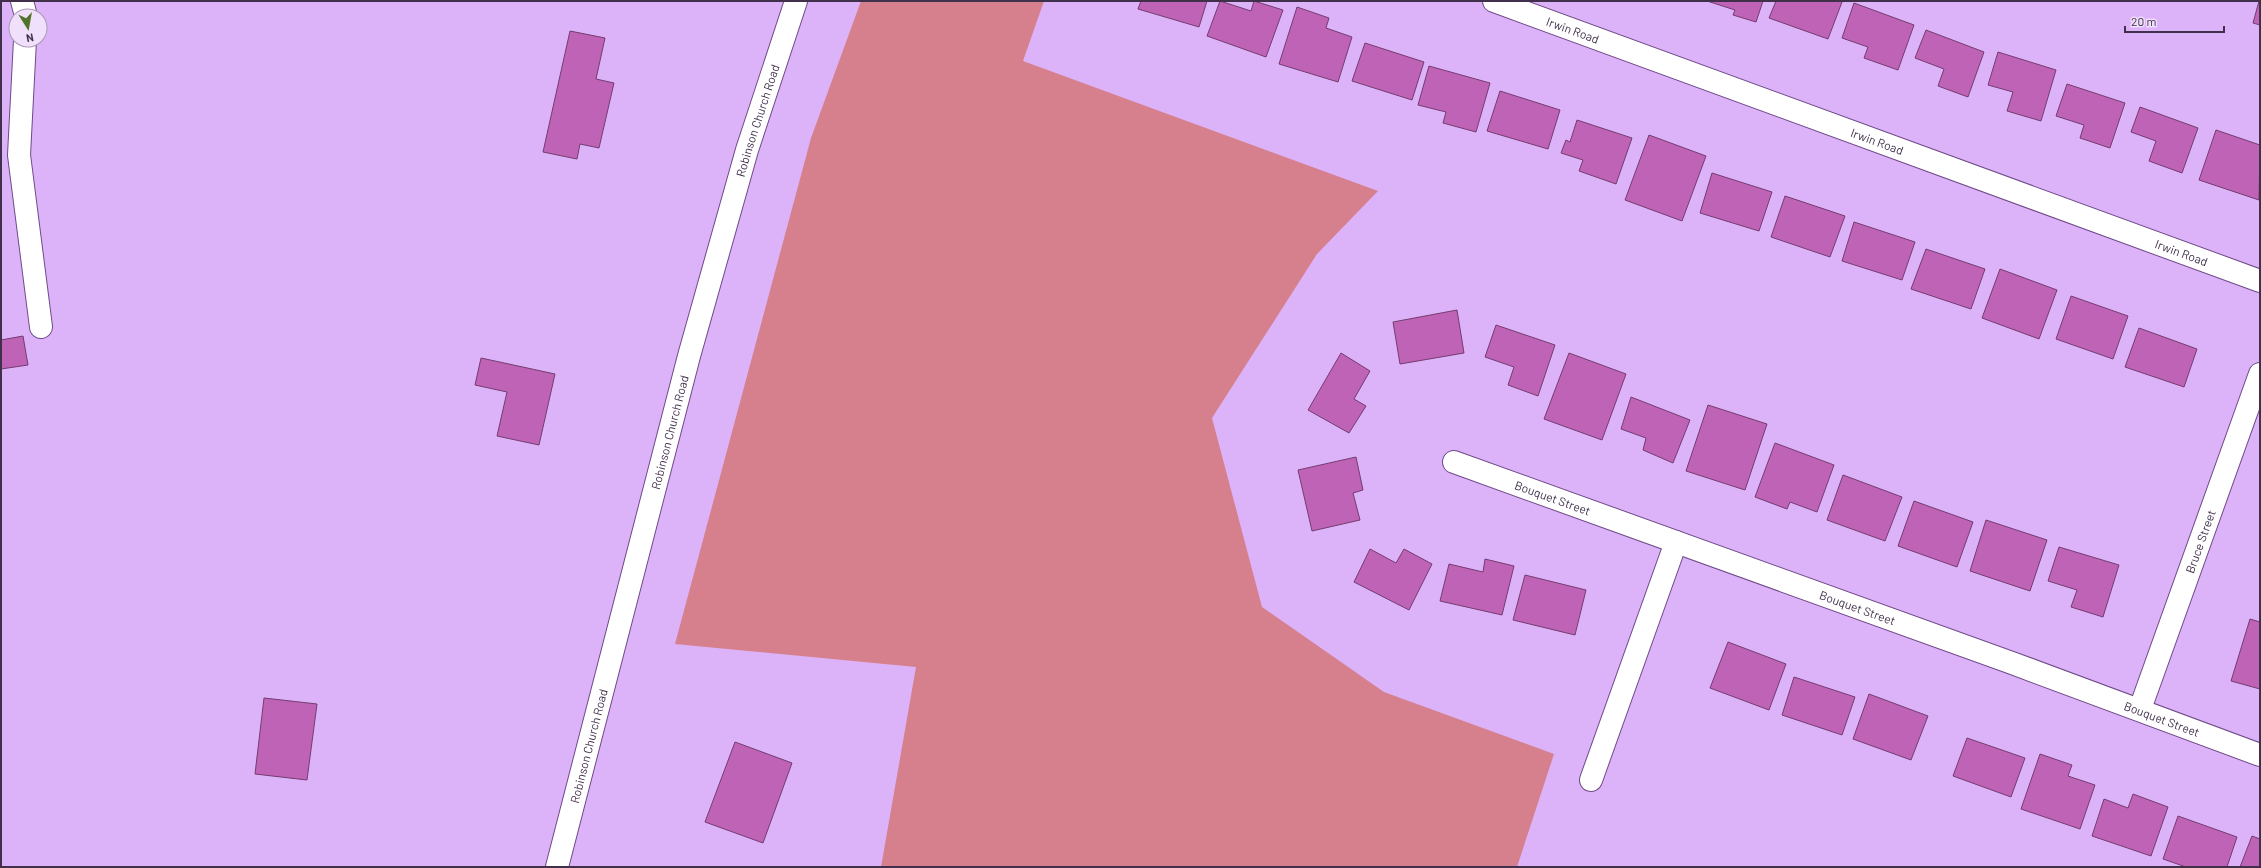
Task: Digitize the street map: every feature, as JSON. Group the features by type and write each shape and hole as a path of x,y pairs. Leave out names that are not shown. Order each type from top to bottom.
{"street":[{"name":"Robinson Church Road","path":"557,867 689,356 747,150 796,1"},
{"name":"Irwin Road","path":"1494,1 2260,281"},
{"path":"25,48 19,155 41,327"},
{"name":"Bruce Street","path":"2140,709 2260,374"},
{"name":"Bouquet Street","path":"1454,462 2140,709 2260,754"},
{"path":"1591,780 1676,542"}],"shaded area":[{"path":"861,1 1044,1 1023,61 1378,191 1317,254 1212,418 1262,607 1384,692 1554,754 1517,867 881,867 916,667 675,644 811,138"}],"building":[{"path":"1141,1 1207,1 1199,27 1138,9"},
{"path":"1220,1 1251,11 1254,1 1283,10 1266,57 1207,36"},
{"path":"1707,1 1763,1 1756,22 1733,15 1735,10"},
{"path":"1776,1 1842,2 1828,39 1769,18"},
{"path":"2260,1 2260,25 2253,23"},
{"path":"1854,3 1914,25 1898,70 1864,58 1868,47 1842,38"},
{"path":"1297,7 1329,18 1326,28 1352,37 1338,82 1279,64"},
{"path":"1926,30 1984,52 1968,97 1938,86 1944,69 1915,58"},
{"path":"570,31 605,38 596,79 614,83 599,148 580,144 577,159 543,152"},
{"path":"1365,43 1424,62 1412,100 1352,81"},
{"path":"1998,52 2056,70 2041,121 2007,111 2013,92 1988,85"},
{"path":"1429,66 1490,83 1476,132 1443,123 1446,112 1418,105"},
{"path":"2067,84 2125,103 2110,148 2080,138 2084,125 2056,116"},
{"path":"1500,91 1560,110 1548,149 1487,131"},
{"path":"2140,107 2198,128 2182,173 2149,161 2156,141 2131,132"},
{"path":"1577,120 1632,138 1616,184 1579,171 1583,160 1561,153 1566,140 1570,142"},
{"path":"2216,130 2260,145 2259,200 2199,180"},
{"path":"1649,135 1706,156 1682,221 1625,200"},
{"path":"1712,173 1772,192 1759,231 1700,213"},
{"path":"1785,196 1845,216 1830,257 1771,237"},
{"path":"1854,222 1915,242 1902,280 1842,261"},
{"path":"1926,249 1985,269 1971,309 1911,289"},
{"path":"2000,269 2057,290 2039,339 1982,318"},
{"path":"2071,296 2128,316 2113,359 2056,339"},
{"path":"1457,310 1464,353 1400,364 1393,322"},
{"path":"1496,325 1555,345 1538,396 1508,385 1514,367 1485,357"},
{"path":"2139,328 2197,349 2184,387 2125,367"},
{"path":"23,336 28,365 1,369 1,340"},
{"path":"1341,353 1370,371 1354,399 1366,406 1349,433 1308,410"},
{"path":"1569,353 1626,374 1602,440 1544,419"},
{"path":"481,358 555,374 539,445 497,436 507,392 475,385"},
{"path":"1631,397 1690,420 1673,463 1643,450 1646,438 1621,429"},
{"path":"1708,405 1767,424 1745,490 1686,471"},
{"path":"1775,443 1834,465 1817,512 1790,502 1787,509 1755,497"},
{"path":"1356,457 1363,490 1353,493 1360,520 1312,531 1298,470"},
{"path":"1843,475 1902,497 1885,541 1827,520"},
{"path":"1914,501 1973,522 1957,567 1898,546"},
{"path":"1986,520 2047,540 2030,591 1970,571"},
{"path":"2059,547 2119,565 2103,617 2071,607 2077,590 2048,581"},
{"path":"1370,549 1396,563 1404,549 1432,564 1409,610 1354,582"},
{"path":"1485,559 1514,566 1502,615 1440,601 1449,564 1483,572"},
{"path":"1525,575 1586,590 1575,635 1513,620"},
{"path":"2250,619 2260,622 2260,689 2231,681"},
{"path":"1728,642 1786,664 1769,710 1710,688"},
{"path":"1794,677 1855,697 1842,735 1782,715"},
{"path":"1869,694 1928,716 1911,760 1853,739"},
{"path":"264,698 317,704 307,780 255,774"},
{"path":"1967,738 2025,758 2011,797 1953,776"},
{"path":"735,742 792,763 763,843 705,822"},
{"path":"2040,754 2072,765 2068,776 2095,785 2080,829 2021,809"},
{"path":"2133,794 2168,807 2151,856 2092,836 2104,799 2128,808"},
{"path":"2178,816 2237,837 2227,867 2186,867 2163,859"},
{"path":"2252,836 2260,839 2260,867 2240,867"}]}
